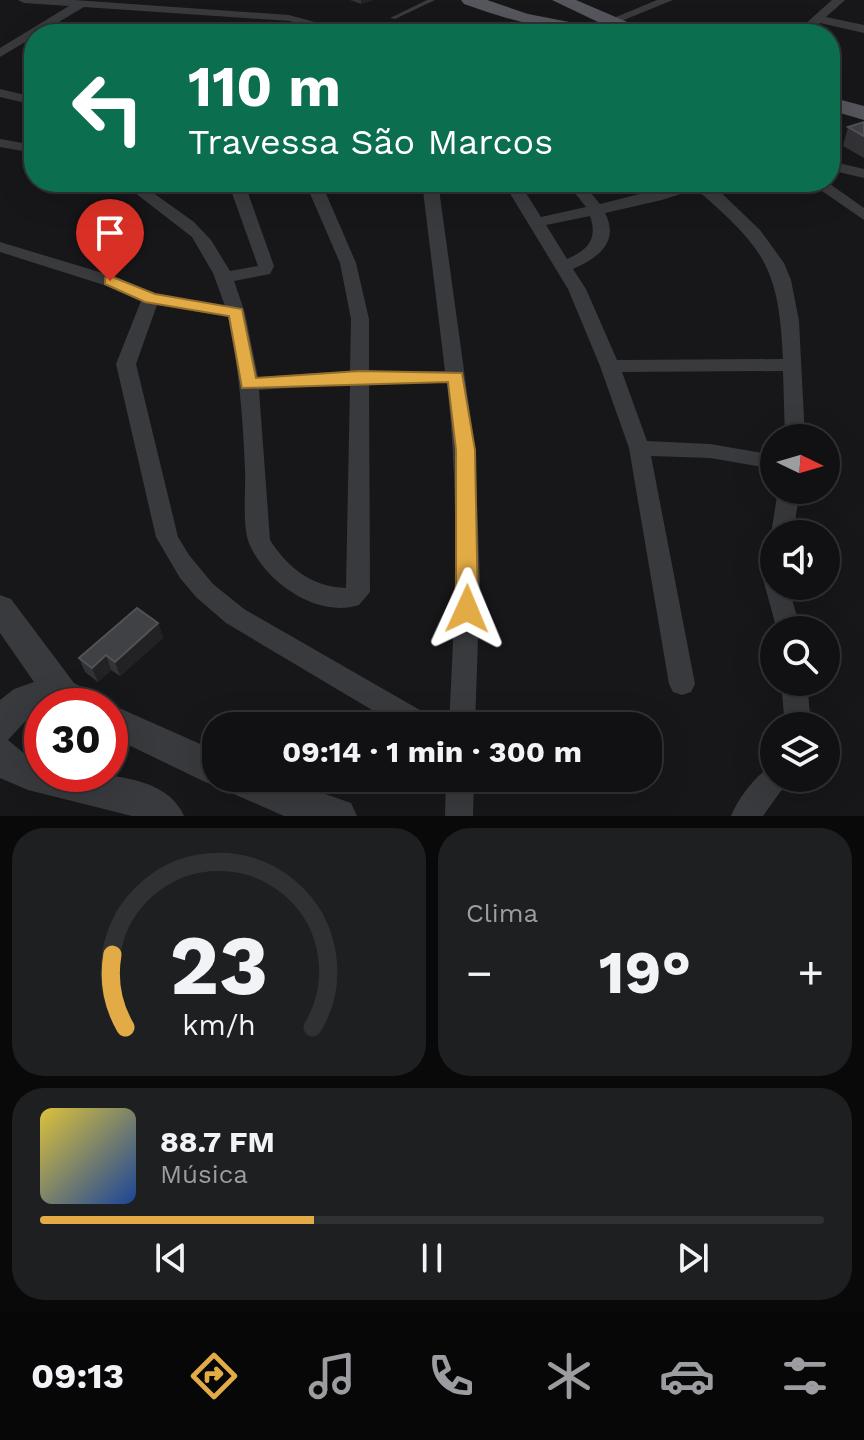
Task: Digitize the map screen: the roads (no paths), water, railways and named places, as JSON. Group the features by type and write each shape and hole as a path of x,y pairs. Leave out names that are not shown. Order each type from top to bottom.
{"main road":[{"path":"470,0 544,23 557,24"},
{"path":"544,23 580,19 580,13 567,2"},
{"path":"567,2 601,24"},
{"path":"840,96 864,104"},
{"path":"840,106 864,113"}],"street":[{"path":"24,0 289,18 313,24"},
{"path":"616,24 667,0"},
{"path":"812,24 839,0"},
{"path":"48,24 80,5"},
{"path":"818,19 864,29"},
{"path":"0,53 24,39"},
{"path":"0,93 24,99"},
{"path":"0,143 24,147"},
{"path":"840,168 864,174"},
{"path":"142,192 203,239 236,313 248,384 259,541 283,574 311,593 350,598 358,592 360,319 348,263 317,192"},
{"path":"222,278 266,268 239,192"},
{"path":"431,192 465,450 468,565 463,712"},
{"path":"517,192 565,266 610,366 639,448 682,684"},
{"path":"565,266 584,260 594,252 603,232 597,207 583,192"},
{"path":"535,223 673,192"},
{"path":"711,192 744,222 765,247 779,271 787,295 798,409 796,424"},
{"path":"831,192 864,215"},
{"path":"0,236 9,249 110,281 151,299 236,313"},
{"path":"151,299 126,364 167,537 185,569 208,597 235,616 399,712"},
{"path":"610,366 793,365"},
{"path":"248,384 360,377 456,377"},
{"path":"639,448 693,449 760,460"},
{"path":"1,614 64,688"},
{"path":"0,727 24,700"},
{"path":"128,727 202,762"},
{"path":"0,753 14,768 138,799 165,816"},
{"path":"263,792 292,808 338,816"},
{"path":"459,816 460,792"},
{"path":"745,816 765,792"}],"lane":[{"path":"393,18 432,0"}]}
